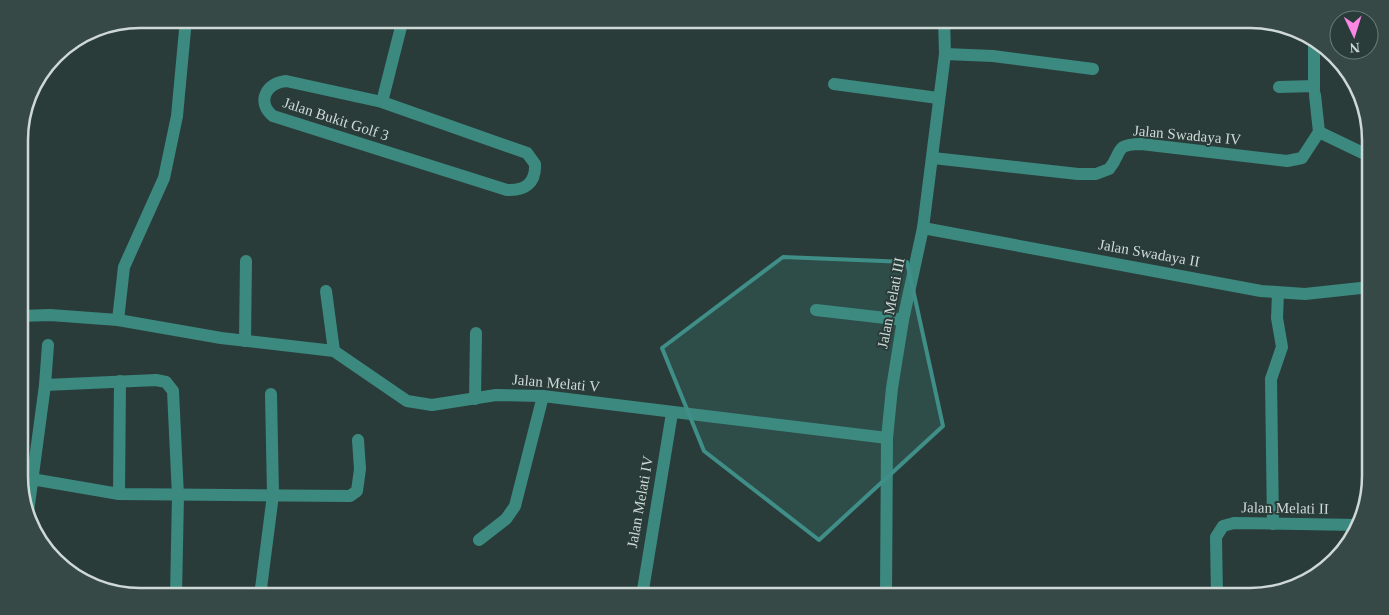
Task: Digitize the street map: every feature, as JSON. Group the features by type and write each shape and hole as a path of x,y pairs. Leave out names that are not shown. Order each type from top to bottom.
{"street":[{"path":"118,320 124,267 164,178 177,116 185,28"},
{"path":"382,102 401,28"},
{"name":"Jalan Melati III","path":"886,587 887,438 903,320 923,228 933,158 938,98 945,54 944,28"},
{"path":"1314,48 1314,90 1318,132 1362,153"},
{"path":"945,54 992,56 1092,70"},
{"name":"Jalan Bukit Golf 3","path":"286,81 382,102 527,153 535,164 533,178 529,186 523,189 507,190 273,116 267,111 264,103 270,86 277,82 286,81"},
{"path":"834,84 938,98"},
{"path":"1279,87 1314,90"},
{"name":"Jalan Swadaya IV","path":"933,158 1078,174 1096,174 1104,172 1112,166 1118,149 1124,146 1141,144 1287,161 1302,158 1318,132"},
{"name":"Jalan Swadaya II","path":"923,228 1278,292 1305,294 1362,289"},
{"path":"245,341 246,261"},
{"path":"326,291 334,351"},
{"path":"1274,524 1271,379 1282,347 1277,318 1278,292"},
{"path":"816,310 903,320"},
{"name":"Jalan Melati V","path":"28,316 50,315 118,320 245,341 334,351 407,401 432,405 496,395 542,396 887,438"},
{"path":"475,399 476,333"},
{"path":"28,468 45,385 48,345"},
{"path":"45,385 120,381 166,382 173,391 178,496 176,588"},
{"path":"119,494 120,381"},
{"path":"261,588 273,495 271,394"},
{"path":"479,540 506,519 515,506 542,396"},
{"name":"Jalan Melati IV","path":"643,588 672,413"},
{"path":"28,478 119,494 350,496 357,491 360,469 358,440"},
{"name":"Jalan Melati II","path":"1217,587 1216,537 1222,526 1234,523 1350,525"}],"highlighted area":[{"path":"783,257 907,262 943,426 819,540 704,451 662,348"}]}
